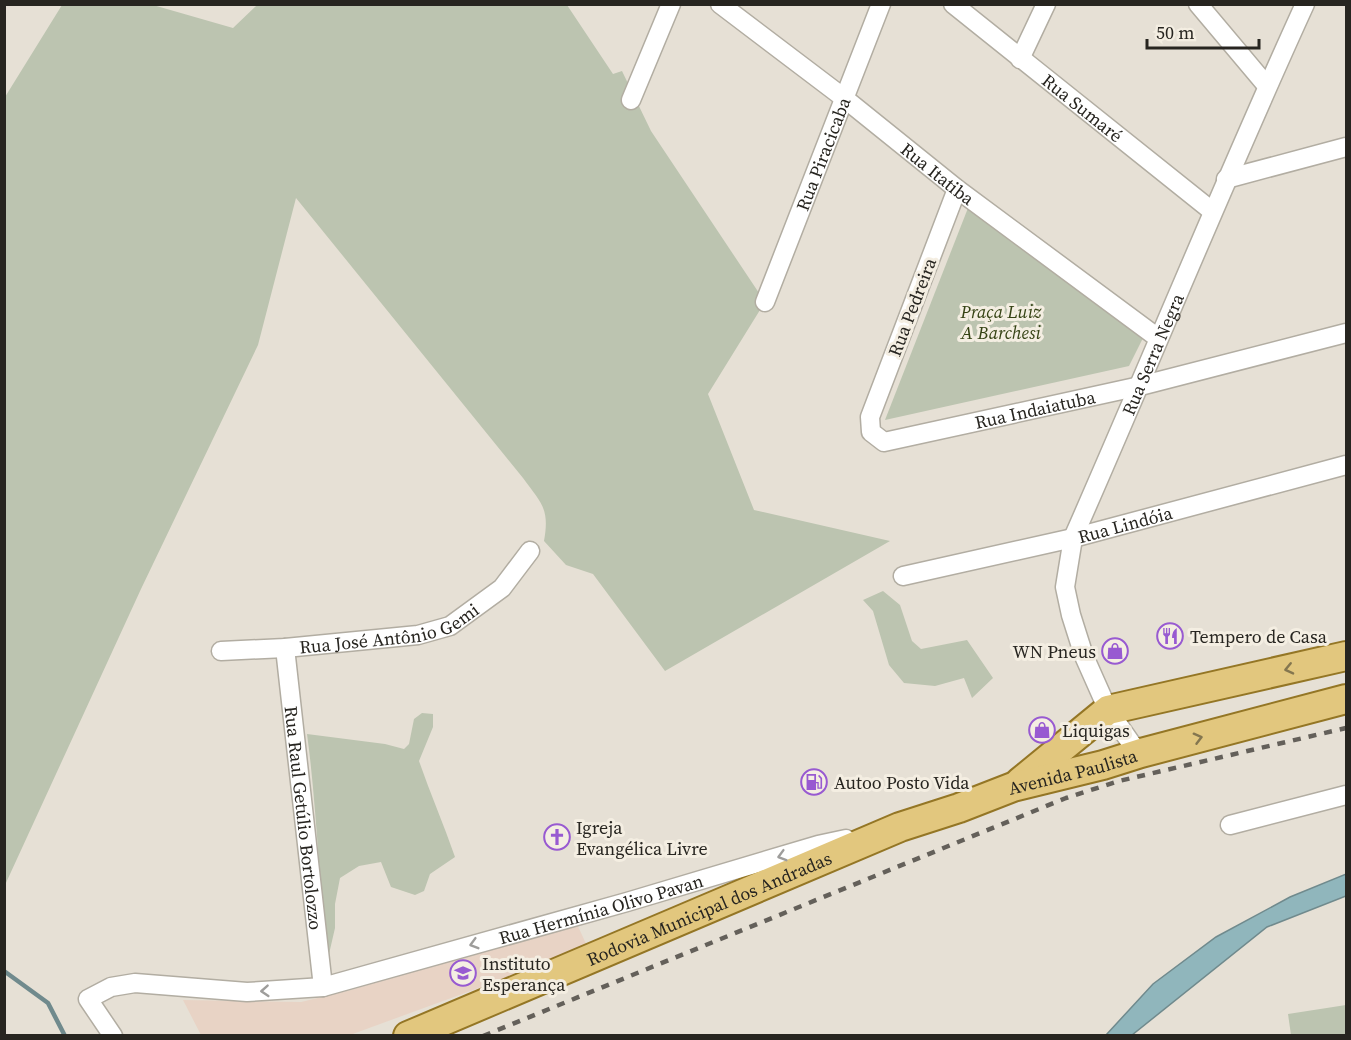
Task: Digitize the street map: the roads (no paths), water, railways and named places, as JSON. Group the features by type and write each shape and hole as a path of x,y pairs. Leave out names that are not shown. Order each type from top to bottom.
{"main road":[{"name":"Avenida Paulista","path":"1013,787 1108,710 1347,656"},
{"name":"Avenida Paulista","path":"1013,787 1347,699"},
{"name":"Rodovia Municipal dos Andradas","path":"408,1035 900,827 1013,787"}],"street":[{"path":"631,100 671,4"},
{"name":"Rua Itatiba","path":"720,4 844,98 957,189 1158,338"},
{"name":"Rua Piracicaba","path":"765,302 881,4"},
{"name":"Rua Sumaré","path":"952,4 1212,211"},
{"path":"1020,59 1046,4"},
{"path":"1198,4 1267,86"},
{"name":"Rua Serra Negra","path":"1141,753 1131,743 1108,710 1084,656 1071,615 1065,587 1073,538 1140,386 1212,211 1305,4"},
{"path":"1226,179 1347,147"},
{"name":"Rua Pedreira","path":"869,426 870,417 957,189"},
{"name":"Rua Indaiatuba","path":"869,426 871,432 884,442 1140,386 1347,333"},
{"name":"Rua Lindóia","path":"903,576 1073,538 1347,465"},
{"name":"Rua José Antônio Gemi","path":"221,651 285,648 418,635 450,626 502,588 530,551"},
{"name":"Rua Raul Getúlio Bortolozzo","path":"285,648 323,987"},
{"path":"1230,825 1347,795"},
{"name":"Rua Hermínia Olivo Pavan","path":"113,1035 88,999 111,987 135,983 247,992 323,987 627,902 818,845 900,827"}],"water":[{"path":"1346,874 1346,896 1267,927 1132,1035 1106,1035 1153,984 1216,937 1290,897"}],"waterway":[{"path":"4,971 48,1003 65,1036"}],"railway":[{"path":"483,1036 1066,798 1119,781 1346,728"}],"place":[{"name":"Tempero de Casa","path":"1170,636"},
{"name":"WN Pneus","path":"1115,651"},
{"name":"Liquigas","path":"1042,730"},
{"name":"Autoo Posto Vida","path":"814,782"},
{"name":"Igreja Evangélica Livre","path":"557,837"},
{"name":"Instituto Esperança","path":"463,973"}],"park label":[{"name":"Praça Luiz A Barchesi","path":"1001,321"}]}
